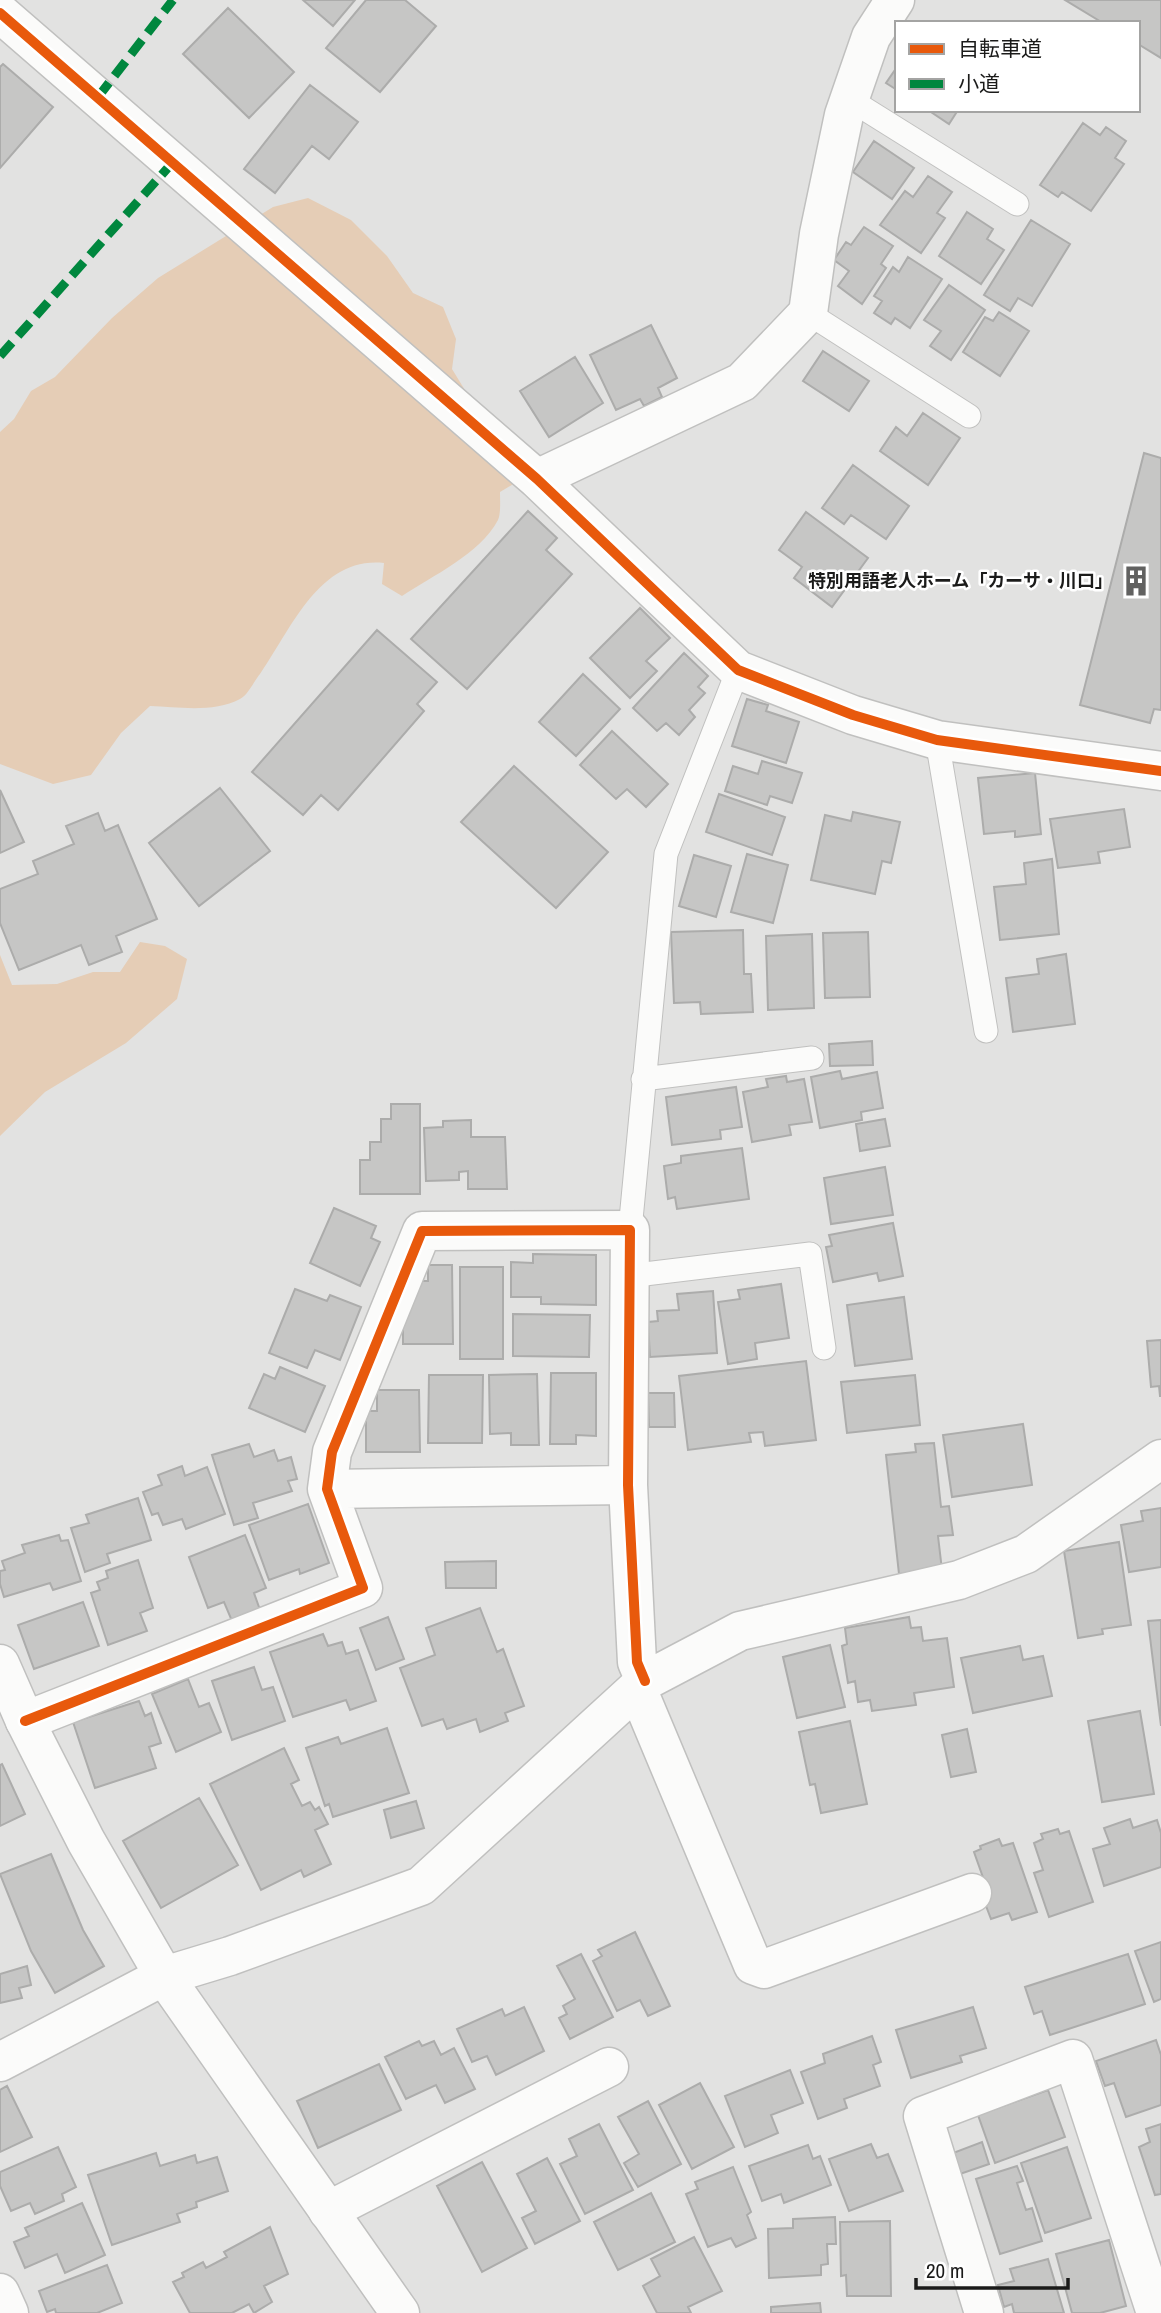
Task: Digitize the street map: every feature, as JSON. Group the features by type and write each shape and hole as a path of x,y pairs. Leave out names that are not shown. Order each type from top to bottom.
{"street":[{"path":"537,480 742,382 808,313 818,234 849,99 871,37 895,0"},
{"path":"0,13 537,480 738,670 853,715 937,740 1161,771"},
{"path":"24,1721 363,1588 327,1489 332,1452 422,1231 630,1230 628,1485 637,1662 641,1684 753,1965 764,1969 972,1893"},
{"path":"0,2062 164,1976 421,1886 641,1684 740,1631 959,1580 1026,1554 1161,1459"},
{"path":"327,1489 628,1485"},
{"path":"2,1671 24,1721 86,1841 164,1976 400,2313"},
{"path":"984,2313 923,2116 1073,2059 1156,2313"},
{"path":"328,2211 609,2067"},
{"path":"0,2294 9,2313"}],"lane":[{"path":"849,99 1017,204"},
{"path":"808,313 969,415"},
{"path":"630,1230 666,854 738,670"},
{"path":"937,740 986,1031"},
{"path":"643,1079 812,1058"},
{"path":"628,1276 810,1254 824,1348"}],"shaded area":[{"path":"308,198 351,220 387,256 413,293 443,307 456,339 452,369 520,480 500,492 498,520 480,543 468,554 402,596 382,584 384,563 361,564 342,571 324,583 309,599 251,688 240,699 207,708 150,706 121,733 91,775 53,784 0,764 0,432 14,419 31,391 55,377 112,318 158,278 273,207"},
{"path":"140,942 165,946 187,959 177,999 126,1043 45,1092 0,1136 0,955 12,985 57,984 93,972 120,972"}],"building":[{"path":"303,0 355,0 333,26"},
{"path":"366,0 405,0 436,26 380,92 326,48"},
{"path":"1065,0 1161,0 1161,58 1140,45 1140,21 1100,21"},
{"path":"228,8 294,72 249,118 183,54"},
{"path":"3,64 53,107 0,168 0,67"},
{"path":"895,70 895,89 886,83"},
{"path":"310,85 358,122 329,159 312,146 275,193 244,169"},
{"path":"931,112 957,112 949,124"},
{"path":"1083,123 1100,135 1106,127 1126,141 1115,158 1124,164 1091,211 1062,192 1058,197 1040,185"},
{"path":"874,141 914,168 892,199 853,172"},
{"path":"928,176 952,192 937,213 945,218 921,253 880,225 905,191 913,197"},
{"path":"967,212 993,229 987,239 1004,250 981,284 939,256"},
{"path":"1031,220 1070,244 1032,306 1018,298 1010,311 984,295"},
{"path":"864,227 893,246 881,264 886,268 862,304 838,286 849,271 834,260 846,242 851,245"},
{"path":"908,257 942,279 910,328 895,318 891,324 874,313 882,301 874,296 893,267 899,272"},
{"path":"949,285 985,310 951,360 930,346 941,331 924,320"},
{"path":"999,312 1029,331 1000,376 963,352 985,317 993,321"},
{"path":"651,325 677,378 658,388 662,397 644,406 640,399 616,410 590,355"},
{"path":"823,351 869,381 849,411 803,381"},
{"path":"575,357 603,403 549,437 520,391"},
{"path":"923,413 960,438 928,485 880,451 896,427 907,436"},
{"name":"特別用語老人ホーム「カーサ・川口」","path":"1144,453 1161,458 1161,710 1154,709 1150,723 1080,705"},
{"path":"853,465 909,506 886,539 851,515 844,524 822,508"},
{"path":"528,511 557,538 546,550 572,574 467,689 411,639"},
{"path":"806,512 868,558 832,607 794,578 802,567 779,550"},
{"path":"640,608 670,638 646,661 657,671 630,698 590,658"},
{"path":"377,630 437,682 417,704 424,711 338,810 321,795 303,815 252,772"},
{"path":"684,653 708,676 698,687 705,693 689,710 695,717 679,735 666,723 657,731 633,708"},
{"path":"583,674 620,709 576,756 539,722"},
{"path":"747,699 768,705 766,711 799,722 786,763 732,746"},
{"path":"612,731 668,784 646,807 627,789 616,799 580,765"},
{"path":"762,761 802,773 792,803 770,796 767,805 725,791 733,766 758,774"},
{"path":"514,766 608,852 556,908 461,822"},
{"path":"1035,773 1041,834 1015,837 1015,831 984,834 978,778"},
{"path":"220,788 270,851 199,906 149,843"},
{"path":"0,790 24,842 0,853"},
{"path":"719,794 785,817 772,855 706,832"},
{"path":"1124,809 1130,847 1098,852 1100,863 1058,868 1050,819"},
{"path":"853,812 900,822 891,863 882,861 875,894 811,880 825,815 851,821"},
{"path":"98,813 105,831 118,825 157,919 116,936 122,952 89,965 81,945 19,970 0,923 0,889 38,874 33,861 74,844 66,826"},
{"path":"747,854 788,865 773,923 731,912"},
{"path":"694,855 731,866 716,917 679,906"},
{"path":"1052,859 1059,934 1000,940 994,887 1026,884 1024,863"},
{"path":"743,930 744,974 751,974 753,1012 701,1014 700,1002 674,1003 671,932"},
{"path":"868,932 870,997 825,998 823,933"},
{"path":"812,934 814,1008 768,1010 766,936"},
{"path":"1066,954 1075,1024 1013,1032 1006,978 1039,974 1037,959"},
{"path":"872,1041 873,1065 830,1066 829,1044"},
{"path":"840,1071 842,1079 877,1072 883,1108 861,1112 862,1120 820,1128 811,1077"},
{"path":"786,1076 787,1082 804,1079 812,1122 789,1125 791,1135 752,1142 743,1092 768,1087 766,1079"},
{"path":"736,1087 742,1127 720,1130 721,1139 672,1145 666,1097"},
{"path":"391,1104 420,1104 420,1194 360,1194 360,1160 370,1160 370,1142 381,1142 381,1119 391,1119"},
{"path":"885,1119 890,1146 860,1151 856,1124"},
{"path":"471,1120 471,1137 505,1137 507,1189 468,1189 468,1171 459,1172 459,1180 426,1181 424,1128 443,1127 443,1121"},
{"path":"742,1148 749,1199 677,1209 675,1197 668,1199 664,1166 681,1163 681,1156"},
{"path":"885,1167 893,1215 831,1224 824,1178"},
{"path":"334,1208 376,1226 371,1238 380,1242 360,1286 310,1263"},
{"path":"893,1223 903,1276 879,1281 877,1273 833,1282 826,1247 832,1246 829,1235"},
{"path":"533,1254 596,1255 596,1305 541,1304 541,1297 511,1297 511,1262 533,1263"},
{"path":"428,1265 452,1265 453,1344 403,1344 403,1302 413,1281 428,1281"},
{"path":"460,1267 503,1267 503,1359 460,1359"},
{"path":"781,1284 789,1338 755,1343 757,1359 728,1364 718,1302 740,1299 738,1290"},
{"path":"295,1289 327,1301 330,1295 361,1307 340,1360 315,1350 307,1368 269,1353"},
{"path":"713,1291 717,1353 650,1357 648,1322 658,1321 657,1311 679,1310 677,1294"},
{"path":"904,1297 912,1359 855,1366 847,1305"},
{"path":"513,1314 590,1315 589,1357 513,1356"},
{"path":"1161,1340 1160,1396 1159,1386 1151,1387 1147,1341"},
{"path":"806,1361 816,1440 765,1446 763,1432 749,1433 751,1442 688,1450 679,1376"},
{"path":"280,1367 325,1386 305,1432 249,1408 264,1374 275,1379"},
{"path":"551,1373 596,1373 596,1436 576,1435 576,1444 550,1444"},
{"path":"537,1374 539,1445 511,1445 511,1433 490,1434 489,1375"},
{"path":"429,1375 483,1375 482,1443 428,1443"},
{"path":"915,1375 920,1425 847,1433 841,1382"},
{"path":"377,1390 419,1390 420,1452 366,1452 366,1411 377,1411"},
{"path":"648,1393 674,1393 675,1427 649,1427"},
{"path":"1023,1424 1032,1485 952,1497 943,1435"},
{"path":"934,1443 941,1507 949,1506 953,1535 938,1536 942,1570 899,1574 886,1455 916,1452 915,1444"},
{"path":"249,1444 254,1457 274,1450 278,1461 291,1457 297,1479 288,1481 292,1491 253,1503 258,1518 234,1525 212,1455"},
{"path":"182,1466 185,1476 207,1467 225,1514 186,1529 182,1519 163,1525 158,1513 152,1515 143,1492 162,1485 158,1475"},
{"path":"138,1498 151,1540 107,1554 110,1563 85,1572 71,1528 89,1523 86,1515"},
{"path":"308,1504 329,1563 300,1574 299,1569 269,1580 249,1525"},
{"path":"1161,1508 1161,1567 1129,1572 1121,1525 1143,1521 1141,1511"},
{"path":"59,1535 61,1541 68,1540 81,1581 53,1590 50,1583 4,1597 0,1584 0,1571 5,1570 2,1561 25,1553 22,1545"},
{"path":"245,1535 266,1588 254,1593 260,1610 232,1621 224,1602 208,1608 189,1557"},
{"path":"1119,1542 1131,1625 1102,1629 1103,1634 1078,1638 1064,1551"},
{"path":"138,1560 153,1608 140,1613 147,1631 108,1645 91,1593 100,1590 97,1582 108,1578 106,1571"},
{"path":"496,1561 496,1588 446,1588 445,1562"},
{"path":"83,1602 99,1646 34,1669 18,1625"},
{"path":"480,1608 497,1652 503,1649 524,1706 505,1713 508,1721 480,1732 476,1719 447,1729 443,1719 422,1726 400,1668 435,1655 426,1628"},
{"path":"388,1617 404,1659 376,1670 360,1628"},
{"path":"909,1617 911,1628 921,1627 923,1641 947,1638 954,1687 914,1693 916,1705 872,1711 870,1700 858,1702 855,1681 848,1683 842,1646 847,1644 845,1628"},
{"path":"1161,1620 1161,1726 1148,1621"},
{"path":"323,1634 328,1646 342,1642 346,1654 358,1650 376,1701 350,1710 346,1700 293,1717 270,1652"},
{"path":"830,1645 845,1707 797,1718 783,1657"},
{"path":"1020,1646 1023,1660 1043,1656 1052,1696 973,1713 961,1658"},
{"path":"254,1667 262,1690 273,1687 285,1721 232,1740 212,1681"},
{"path":"188,1679 199,1707 209,1703 221,1732 176,1752 152,1694"},
{"path":"139,1701 145,1716 151,1713 161,1743 149,1747 156,1768 95,1788 73,1722"},
{"path":"1140,1711 1154,1794 1102,1802 1088,1721"},
{"path":"850,1721 867,1804 821,1813 815,1784 810,1785 799,1732"},
{"path":"387,1728 409,1793 333,1817 329,1804 325,1806 306,1748 338,1737 341,1744"},
{"path":"967,1729 976,1772 951,1777 942,1735"},
{"path":"284,1748 299,1780 291,1784 302,1806 310,1802 315,1810 319,1807 328,1824 315,1830 331,1864 304,1877 301,1870 261,1890 210,1784"},
{"path":"2,1764 25,1814 0,1826 0,1765"},
{"path":"199,1798 238,1865 161,1908 123,1841"},
{"path":"416,1801 424,1828 391,1838 384,1810"},
{"path":"1130,1819 1133,1828 1157,1820 1161,1833 1161,1867 1104,1886 1093,1849 1110,1844 1104,1828"},
{"path":"1058,1829 1060,1834 1069,1831 1093,1902 1049,1917 1034,1873 1043,1870 1034,1843 1043,1839 1041,1834"},
{"path":"999,1839 1002,1846 1013,1843 1037,1912 1012,1920 1009,1913 991,1919 978,1885 985,1883 974,1852 981,1849 980,1846"},
{"path":"51,1854 83,1930 104,1966 55,1993 31,1951 0,1874"},
{"path":"635,1932 670,2006 648,2016 640,2000 617,2011 593,1961 602,1956 598,1950"},
{"path":"1161,1942 1161,1999 1154,2002 1135,1951"},
{"path":"581,1954 613,2017 570,2039 559,2018 567,2014 563,2006 575,1999 557,1966"},
{"path":"1128,1954 1145,2004 1050,2035 1042,2011 1034,2014 1025,1987"},
{"path":"27,1966 31,1985 19,1988 22,1998 0,2003 0,1974"},
{"path":"524,2007 544,2051 496,2075 487,2056 472,2062 457,2029 502,2009 505,2016"},
{"path":"973,2007 986,2048 960,2056 962,2062 911,2078 896,2030"},
{"path":"872,2036 881,2062 873,2065 880,2086 844,2099 847,2108 818,2119 801,2072 825,2063 823,2054"},
{"path":"1156,2040 1161,2055 1161,2105 1126,2117 1114,2083 1105,2086 1096,2061"},
{"path":"419,2041 422,2046 434,2041 441,2055 454,2048 475,2089 445,2103 436,2085 406,2099 385,2057"},
{"path":"379,2064 401,2110 318,2148 297,2101"},
{"path":"790,2070 803,2103 771,2115 778,2133 745,2147 725,2096"},
{"path":"700,2083 734,2147 692,2169 659,2105"},
{"path":"7,2086 32,2137 0,2152 0,2090"},
{"path":"1048,2090 1065,2137 995,2163 978,2115"},
{"path":"648,2101 681,2164 638,2187 624,2163 639,2154 618,2117"},
{"path":"599,2124 633,2190 585,2214 560,2164 577,2156 569,2139"},
{"path":"1161,2124 1161,2194 1155,2195 1139,2147 1150,2142 1146,2129"},
{"path":"982,2142 989,2164 960,2174 953,2153"},
{"path":"871,2144 877,2158 888,2154 903,2191 849,2211 829,2159"},
{"path":"808,2145 813,2159 820,2156 831,2185 784,2203 781,2194 762,2201 749,2166"},
{"path":"58,2147 76,2187 62,2194 64,2201 35,2214 30,2203 11,2211 0,2186 0,2172"},
{"path":"1067,2147 1091,2218 1045,2233 1021,2163"},
{"path":"156,2153 160,2166 195,2155 197,2163 217,2157 228,2191 196,2202 197,2207 177,2214 180,2222 112,2245 88,2175"},
{"path":"547,2158 580,2221 535,2244 522,2218 536,2211 517,2174"},
{"path":"482,2162 527,2248 482,2272 437,2186"},
{"path":"1017,2166 1023,2181 1017,2183 1026,2210 1032,2208 1042,2241 1000,2254 976,2179"},
{"path":"733,2167 751,2212 747,2215 756,2238 736,2247 731,2238 708,2247 686,2194 698,2189 695,2182"},
{"path":"651,2193 675,2242 618,2270 594,2222"},
{"path":"82,2203 105,2255 65,2273 57,2254 25,2268 14,2242 29,2236 25,2228"},
{"path":"835,2217 836,2244 827,2244 828,2264 821,2265 821,2275 769,2278 768,2229 793,2228 793,2219"},
{"path":"890,2221 891,2296 847,2296 846,2275 841,2276 840,2222"},
{"path":"270,2227 288,2274 264,2286 272,2302 254,2313 249,2304 232,2313 190,2313 173,2282 184,2277 182,2273 203,2262 206,2268 227,2257 224,2252"},
{"path":"694,2237 722,2291 688,2307 691,2313 657,2313 643,2286 660,2276 651,2259"},
{"path":"1109,2240 1126,2306 1100,2313 1072,2313 1056,2254"},
{"path":"1048,2259 1064,2313 1014,2313 1012,2304 1004,2307 998,2285 1014,2281 1010,2269"},
{"path":"107,2265 122,2303 97,2313 56,2313 55,2309 47,2312 39,2291"},
{"path":"820,2303 821,2313 771,2313 771,2307"}],"marked path":[{"path":"98,97 173,0"},
{"path":"0,356 173,162"}],"cycle path":[{"path":"0,13 537,479 738,670 853,715 937,740 1161,771"},
{"path":"25,1721 363,1588 327,1489 332,1452 422,1231 630,1230 628,1485 637,1662 645,1681"}],"place":[{"name":"特別用語老人ホーム「カーサ・川口」","path":"1136,581"}]}
